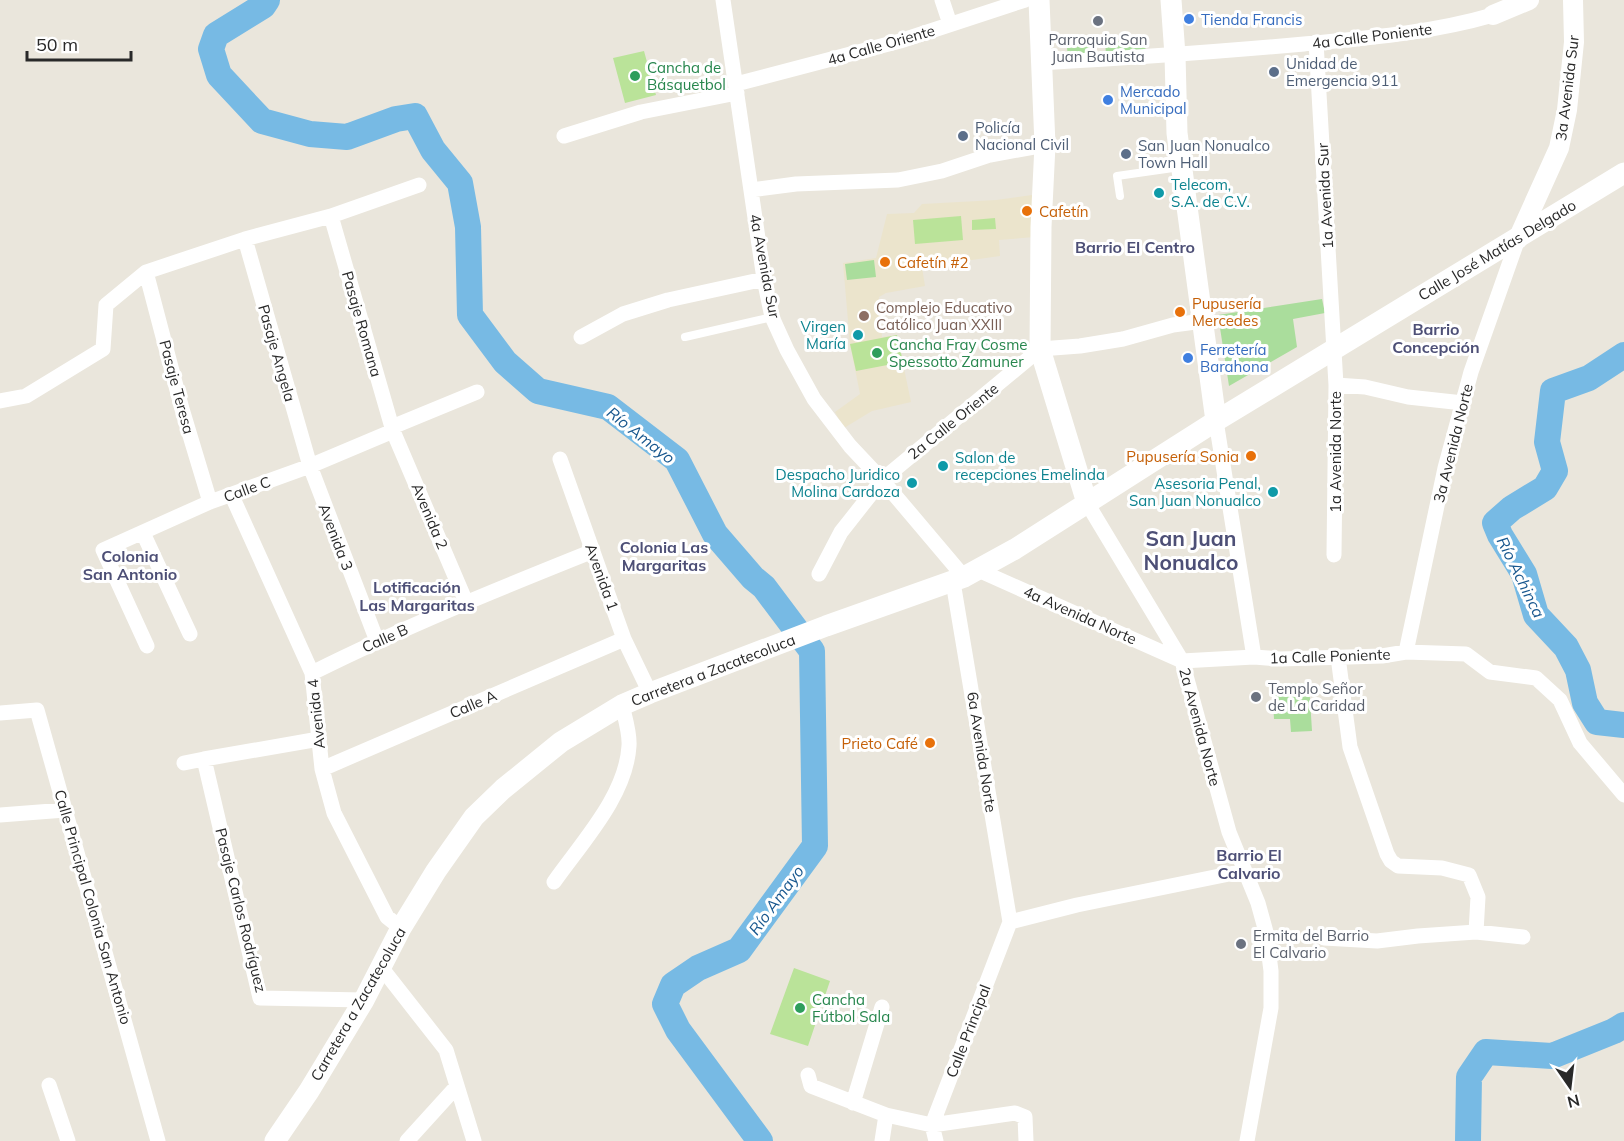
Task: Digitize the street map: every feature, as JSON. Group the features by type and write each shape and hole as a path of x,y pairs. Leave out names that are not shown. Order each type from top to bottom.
{"main road":[{"path":"1039,0 1045,145 1041,227 1040,349 1087,503"},
{"path":"1171,0 1181,167 1216,422"},
{"name":"Calle José Matías Delgado","path":"1087,503 1624,172"},
{"name":"Carretera a Zacatecoluca","path":"274,1141 309,1090 363,1000 401,927 436,871 474,817 503,789 561,742 622,705 650,693 826,626 965,577 1015,549 1087,503"}],"street":[{"name":"4a Avenida Sur","path":"723,0 764,279 772,317 814,399 850,446 965,577"},
{"path":"942,0 950,24"},
{"name":"4a Calle Oriente","path":"564,136 641,112 737,88 900,41 1025,0"},
{"name":"4a Calle Poniente","path":"1175,55 1419,32 1464,24 1494,8 1529,0"},
{"name":"3a Avenida Sur","path":"1518,239 1559,148 1567,110 1574,42 1572,0"},
{"name":"1a Avenida Sur","path":"1316,42 1334,349"},
{"path":"1040,63 1175,55"},
{"path":"751,190 795,183 898,180 942,171 990,155 1045,145"},
{"path":"0,401 26,396 103,349 106,305 146,272 245,239 331,216 419,185"},
{"name":"Pasaje Romana","path":"331,216 392,429"},
{"name":"Pasaje Angela","path":"245,239 310,466"},
{"name":"3a Avenida Norte","path":"1406,652 1445,468 1471,372 1518,239"},
{"name":"Pasaje Teresa","path":"146,272 182,409 210,502"},
{"path":"581,337 623,315 668,300 764,279"},
{"path":"1040,349 1080,346 1123,339 1173,325 1203,321"},
{"name":"2a Calle Oriente","path":"819,574 841,532 882,480 1040,349"},
{"name":"1a Avenida Norte","path":"1334,349 1336,384 1334,555"},
{"path":"1336,384 1365,387 1408,397 1463,403"},
{"name":"Calle C","path":"147,646 103,550 210,502 232,496 310,466 477,392"},
{"path":"1216,422 1254,657"},
{"name":"Avenida 2","path":"392,429 466,602"},
{"name":"Avenida 1","path":"560,459 624,639 650,693"},
{"name":"Avenida 3","path":"310,466 376,641"},
{"name":"Avenida 4","path":"232,496 312,673 322,769 334,813 387,917 401,927"},
{"name":"2a Avenida Norte","path":"1087,503 1182,661 1229,832 1258,903 1266,932 1271,971 1271,1008 1247,1141"},
{"path":"143,533 190,634"},
{"name":"Calle B","path":"312,673 376,641 593,551"},
{"name":"4a Avenida Norte","path":"965,577 1182,661"},
{"name":"6a Avenida Norte","path":"965,577 1010,922"},
{"name":"Calle A","path":"322,769 624,639"},
{"name":"1a Calle Poniente","path":"1182,661 1254,657 1280,659 1382,656 1406,652 1466,654 1490,672 1536,678 1560,700 1580,743 1624,795"},
{"path":"1338,657 1350,747 1390,861 1398,866 1442,868 1469,876 1478,897 1476,932"},
{"path":"554,882 590,833 619,787 630,744 622,705"},
{"name":"Calle Principal Colonia San Antonio","path":"0,713 38,710 158,1141"},
{"path":"184,763 319,739"},
{"name":"Pasaje Carlos Rodríguez","path":"204,759 260,998 363,1000"},
{"path":"0,815 65,810"},
{"path":"1010,922 1077,905 1244,871"},
{"name":"Calle Principal","path":"932,1125 1010,922"},
{"path":"1324,938 1377,941 1476,932 1523,937"},
{"path":"381,967 446,1050 474,1141"},
{"path":"854,1103 882,1006"},
{"path":"808,1075 811,1086 886,1115 932,1125 1015,1113 1025,1117 1026,1141"},
{"path":"49,1085 68,1141"},
{"path":"406,1141 457,1086"},
{"path":"882,1141 886,1115"},
{"path":"932,1125 936,1141"}],"lane":[{"path":"1120,196 1117,176 1181,167"},
{"path":"684,337 772,317"}],"shaded area":[{"name":"Complejo Educativo Católico Juan XXIII","path":"1032,195 1035,237 999,240 1000,256 922,267 925,286 886,293 879,297 882,337 897,335 911,402 872,411 844,428 835,412 860,394 850,344 843,263 876,258 887,214 914,213 922,204 996,200"}],"green space":[{"path":"1132,40 1133,46 1145,46 1146,51 1106,54 1105,42"},
{"path":"1096,41 1096,54 1068,56 1067,48 1080,46 1080,42"},
{"name":"Cancha de Básquetbol","path":"644,51 656,95 625,103 613,58"},
{"path":"961,216 963,240 915,244 913,220"},
{"path":"995,218 996,229 972,230 972,220"},
{"path":"874,260 876,277 847,280 845,264"},
{"path":"1322,299 1325,313 1293,319 1297,347 1229,386 1218,315"},
{"name":"Cancha Fray Cosme Spessotto Zamuner","path":"897,335 903,362 856,371 850,344"},
{"path":"1309,683 1312,731 1291,732 1290,719 1274,719 1272,684"},
{"name":"Cancha Fútbol Sala","path":"794,968 830,981 808,1046 770,1034"}],"waterway":[{"name":"Río Amayo","path":"267,0 263,6 216,35 211,49 219,75 262,121 310,134 347,137 396,119 415,116 433,150 460,183 468,227 470,315 505,362 538,391 608,407 677,460 715,534 753,578 764,587 812,651 815,846 739,950 698,968 673,985 665,1004 678,1030 760,1141"},
{"name":"Río Achinca","path":"1624,355 1589,378 1553,391 1547,442 1555,471 1545,488 1512,508 1495,523 1524,574 1536,615 1566,647 1578,670 1585,703 1597,722 1624,725"},
{"name":"Río Achinca","path":"1468,1141 1469,1077 1486,1052 1552,1056 1624,1025"}],"place":[{"name":"Tienda Francis","path":"1189,19"},
{"name":"Parroquia San Juan Bautista","path":"1098,21"},
{"name":"Unidad de Emergencia 911","path":"1274,72"},
{"name":"Cancha de Básquetbol","path":"635,76"},
{"name":"Mercado Municipal","path":"1108,100"},
{"name":"Policía Nacional Civil","path":"963,136"},
{"name":"San Juan Nonualco Town Hall","path":"1126,154"},
{"name":"Telecom, S.A. de C.V.","path":"1159,193"},
{"name":"Cafetín","path":"1027,211"},
{"name":"Cafetín #2","path":"885,262"},
{"name":"Pupusería Mercedes","path":"1180,312"},
{"name":"Complejo Educativo Católico Juan XXIII","path":"864,316"},
{"name":"Virgen María","path":"858,335"},
{"name":"Cancha Fray Cosme Spessotto Zamuner","path":"877,353"},
{"name":"Ferretería Barahona","path":"1188,358"},
{"name":"Pupusería Sonia","path":"1251,456"},
{"name":"Salon de recepciones Emelinda","path":"943,466"},
{"name":"Despacho Juridico Molina Cardoza","path":"912,483"},
{"name":"Asesoria Penal, San Juan Nonualco","path":"1273,492"},
{"name":"Templo Señor de La Caridad","path":"1256,697"},
{"name":"Prieto Café","path":"930,743"},
{"name":"Ermita del Barrio El Calvario","path":"1241,944"},
{"name":"Cancha Fútbol Sala","path":"800,1008"}],"district":[{"name":"Barrio El Centro","path":"1135,247"},
{"name":"Barrio Concepción","path":"1436,338"},
{"name":"San Juan Nonualco","path":"1191,550"},
{"name":"Colonia Las Margaritas","path":"664,556"},
{"name":"Colonia San Antonio","path":"130,565"},
{"name":"Lotificación Las Margaritas","path":"417,596"},
{"name":"Barrio El Calvario","path":"1249,864"}]}
